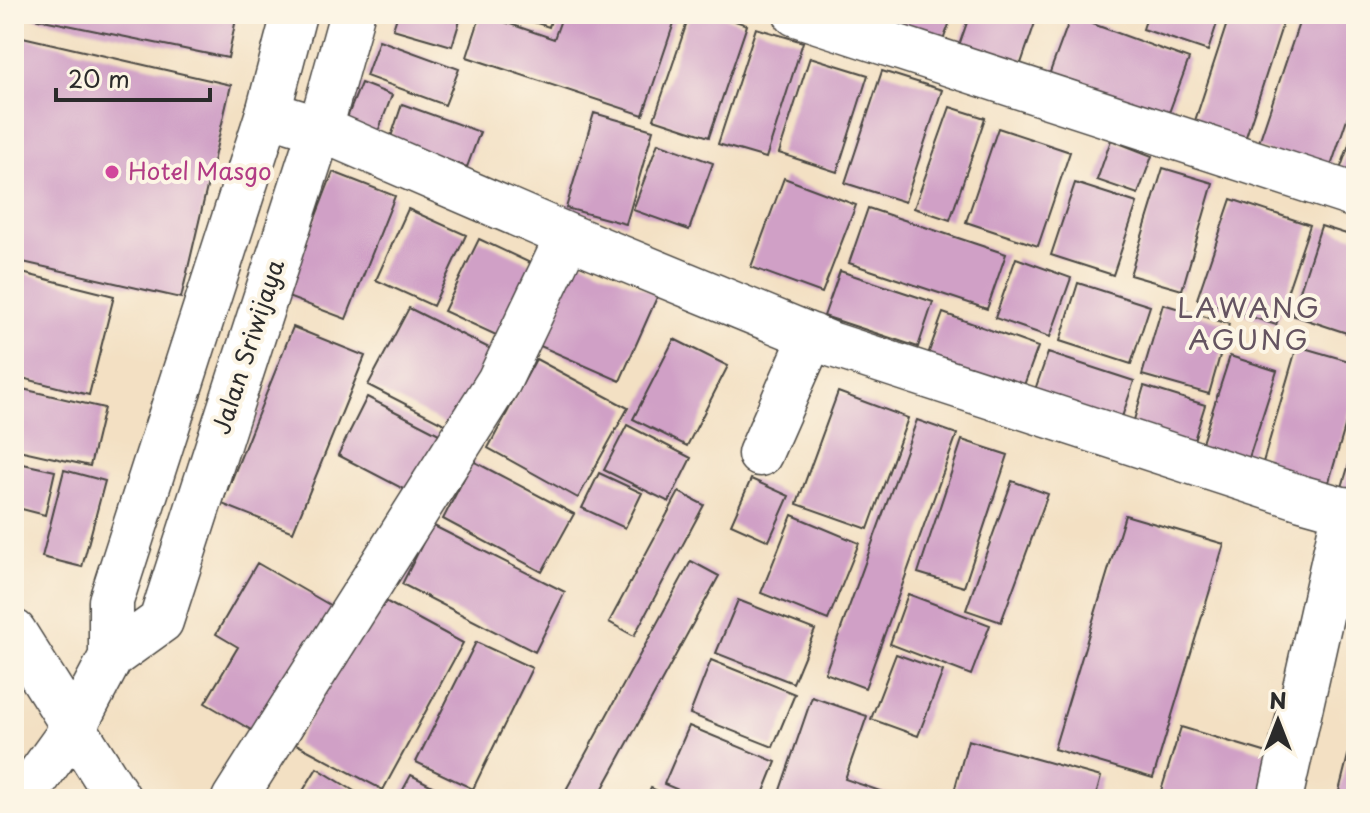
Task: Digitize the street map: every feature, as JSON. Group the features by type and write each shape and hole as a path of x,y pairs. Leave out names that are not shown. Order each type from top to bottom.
{"street":[{"name":"Jalan Sriwijaya","path":"111,657 111,601 268,113 294,14"},
{"name":"Jalan Sriwijaya","path":"22,799 74,727 111,657 161,621 320,129 352,14"},
{"path":"796,14 1356,196"},
{"path":"268,113 320,129 568,236 812,336 1272,489 1350,511 1280,799"},
{"path":"234,799 499,381 568,236"},
{"path":"760,454 812,336"},
{"path":"14,632 119,799"}],"building":[{"path":"14,14 237,14 228,58"},
{"path":"398,14 462,14 452,46 393,29"},
{"path":"481,14 554,39 563,14 677,14 643,115 467,57"},
{"path":"509,14 553,14 549,27"},
{"path":"690,14 715,14 747,25 709,137 654,119"},
{"path":"822,14 953,14 937,56"},
{"path":"970,14 1038,14 1016,78 955,57"},
{"path":"1148,14 1220,14 1208,51 1143,29"},
{"path":"1230,14 1286,14 1241,152 1190,136"},
{"path":"1302,14 1356,15 1356,92 1329,172 1257,148"},
{"path":"1071,16 1189,59 1164,126 1046,83"},
{"path":"756,28 803,42 766,158 718,144"},
{"name":"Hotel Masgo","path":"14,35 231,85 181,298 14,260"},
{"path":"379,40 459,69 445,105 366,76"},
{"path":"810,57 868,75 837,172 779,153"},
{"path":"882,71 942,90 905,202 845,183"},
{"path":"361,83 392,95 376,137 344,125"},
{"path":"402,104 480,132 467,167 390,140"},
{"path":"950,107 985,118 950,220 914,208"},
{"path":"594,113 653,130 626,224 566,208"},
{"path":"1356,125 1356,188 1336,181"},
{"path":"998,128 1070,152 1038,246 966,222"},
{"path":"1111,140 1152,156 1138,194 1097,180"},
{"path":"658,143 713,163 689,230 633,210"},
{"path":"1163,168 1213,183 1182,290 1130,275"},
{"path":"333,172 395,196 346,319 285,296"},
{"path":"784,178 856,205 822,293 751,267"},
{"path":"1075,183 1137,203 1113,275 1051,255"},
{"path":"1231,199 1310,225 1276,325 1197,299"},
{"path":"868,208 1006,254 987,309 849,263"},
{"path":"408,209 466,235 433,306 376,280"},
{"path":"1321,226 1356,237 1356,336 1292,315"},
{"path":"479,239 543,269 509,341 444,311"},
{"path":"1016,258 1071,278 1050,337 995,318"},
{"path":"576,259 658,295 620,381 538,345"},
{"path":"14,271 114,296 89,395 14,376"},
{"path":"840,271 933,302 918,347 824,316"},
{"path":"1078,283 1150,306 1131,364 1060,341"},
{"path":"1163,304 1229,324 1209,394 1142,375"},
{"path":"409,308 495,351 454,429 368,385"},
{"path":"943,313 1038,347 1020,396 925,363"},
{"path":"293,327 365,356 293,532 222,504"},
{"path":"674,339 728,366 687,446 633,419"},
{"path":"1297,346 1356,363 1356,390 1325,495 1259,476"},
{"path":"1048,353 1134,381 1118,429 1031,401"},
{"path":"1230,356 1277,371 1245,470 1198,455"},
{"path":"536,359 628,408 578,498 488,448"},
{"path":"1144,386 1205,405 1189,456 1129,437"},
{"path":"14,387 104,408 90,466 14,449"},
{"path":"838,392 908,418 868,529 797,504"},
{"path":"367,397 441,435 411,493 338,455"},
{"path":"917,420 957,434 865,688 825,673"},
{"path":"627,425 691,458 669,502 604,470"},
{"path":"962,440 1008,455 964,587 918,573"},
{"path":"1356,441 1356,501 1339,497"},
{"path":"473,461 574,514 542,572 443,519"},
{"path":"14,462 55,471 45,515 14,507"},
{"path":"64,470 105,481 82,567 42,557"},
{"path":"599,473 642,493 625,528 582,508"},
{"path":"751,479 789,496 769,541 731,524"},
{"path":"1012,481 1048,494 1001,622 966,610"},
{"path":"679,492 704,505 634,636 609,622"},
{"path":"792,515 859,543 828,620 761,593"},
{"path":"1125,515 1224,544 1153,778 1054,749"},
{"path":"432,525 565,592 535,652 402,584"},
{"path":"691,561 719,576 597,799 561,799"},
{"path":"257,563 335,608 260,735 205,703 238,647 216,634"},
{"path":"908,594 990,625 971,675 890,644"},
{"path":"376,596 463,643 383,790 296,744"},
{"path":"738,600 815,630 793,683 716,653"},
{"path":"476,642 532,668 473,789 416,762"},
{"path":"896,654 943,671 918,736 871,719"},
{"path":"711,660 795,694 773,747 690,714"},
{"path":"812,697 867,716 845,779 903,799 777,799"},
{"path":"689,726 776,762 761,799 700,799 664,784"},
{"path":"1181,727 1274,755 1261,799 1176,799 1160,794"},
{"path":"1355,728 1356,799 1337,799"},
{"path":"968,740 1101,777 1095,799 952,799"},
{"path":"317,768 367,799 298,799"},
{"path":"411,775 457,799 398,799"},
{"path":"651,788 675,799 646,799"}],"place":[{"name":"Hotel Masgo","path":"112,172"}],"district":[{"name":"LAWANG AGUNG","path":"1249,324"}]}
